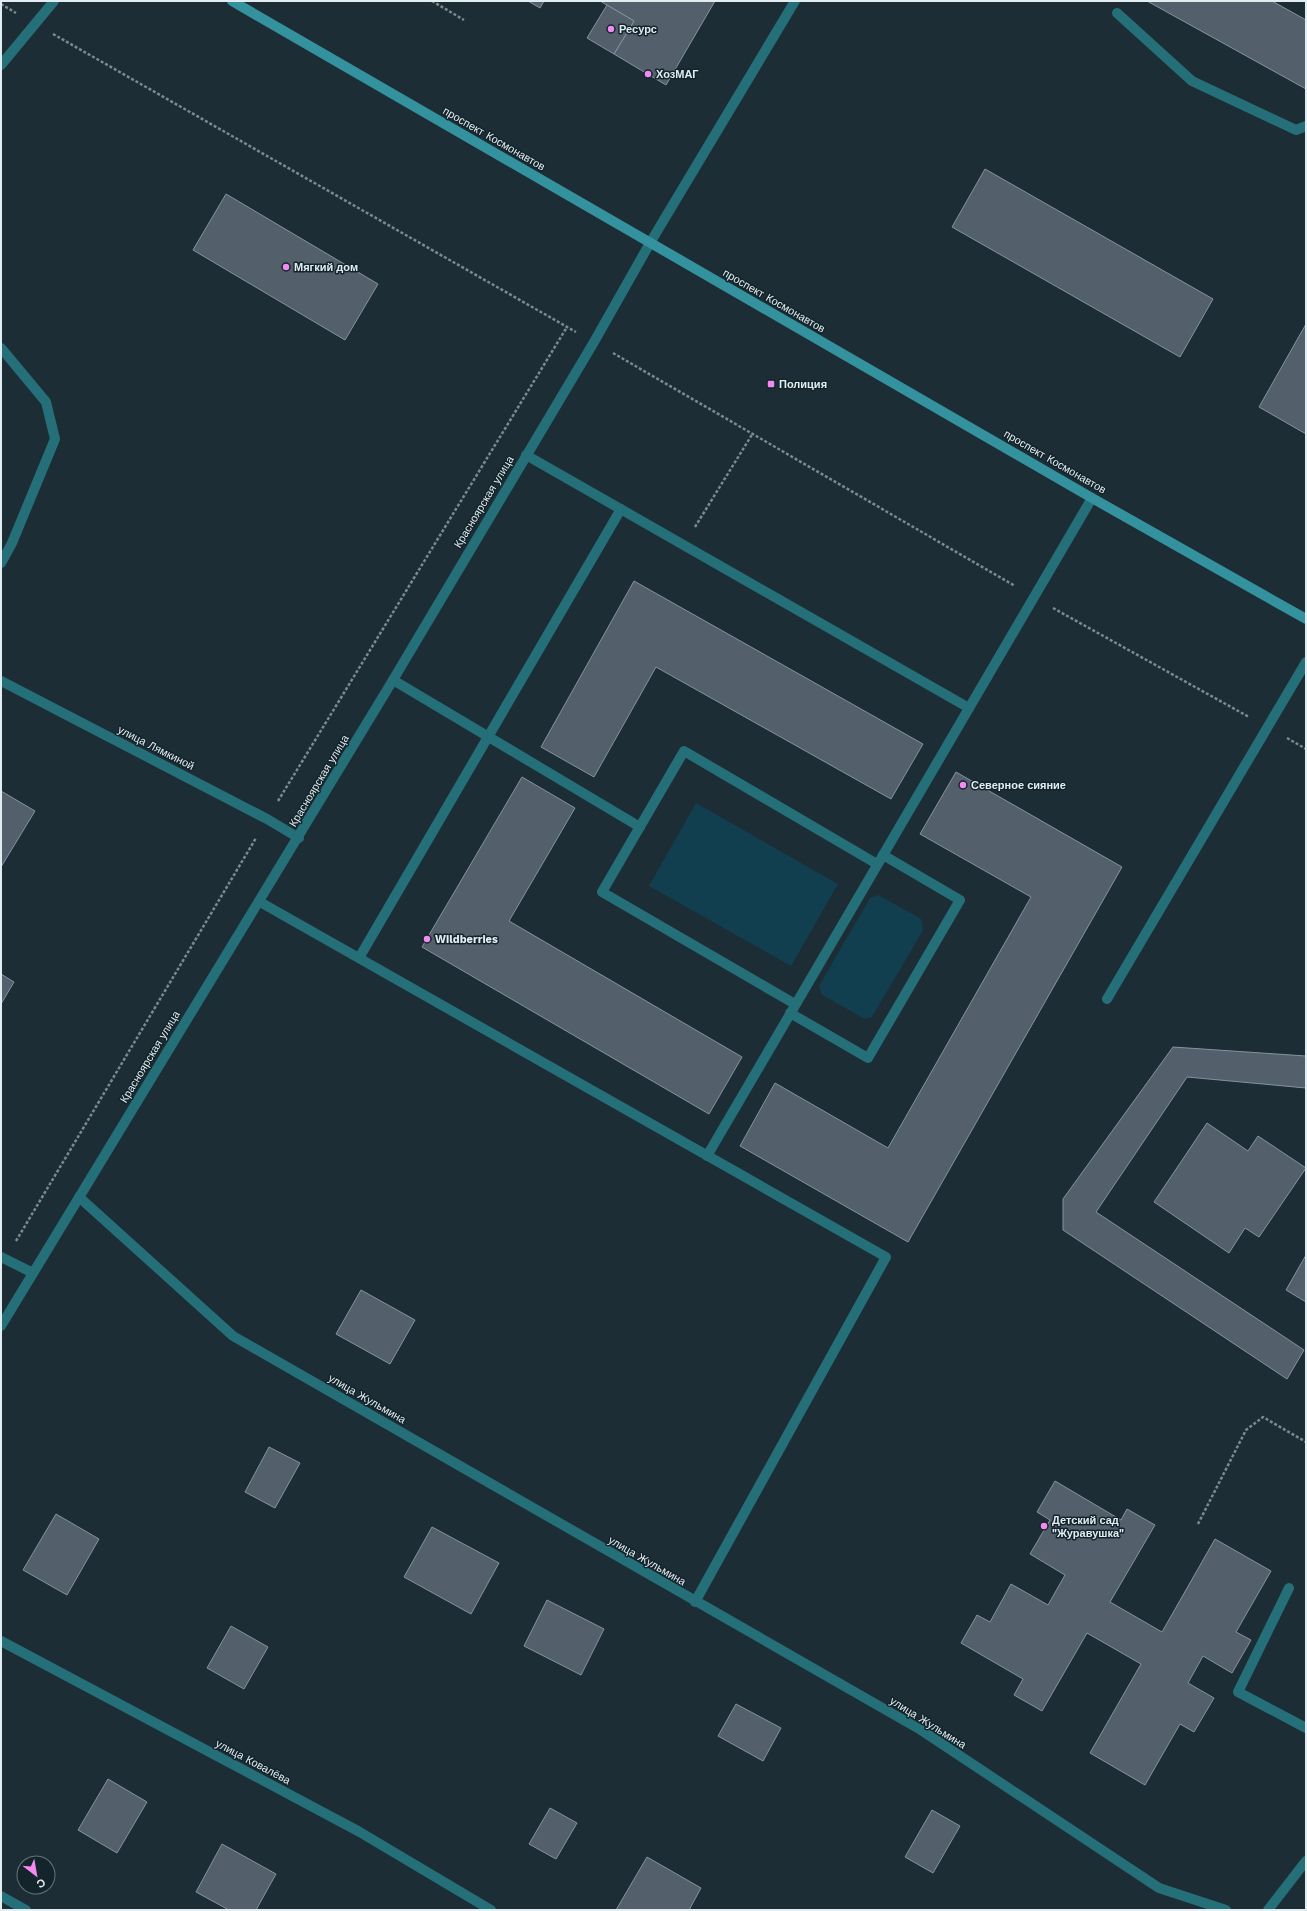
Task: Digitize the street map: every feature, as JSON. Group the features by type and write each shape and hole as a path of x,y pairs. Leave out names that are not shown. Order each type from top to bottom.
{"main road":[{"name":"проспект Космонавтов","path":"232,1 1092,498 1306,619"}],"street":[{"path":"1,65 54,1"},
{"name":"Красноярская улица","path":"1,1326 299,838 594,342 650,243 795,1"},
{"path":"1116,12 1192,81 1296,130 1306,126"},
{"path":"1,348 46,402 55,439 12,543 1,563"},
{"path":"526,455 969,708"},
{"path":"707,1156 1092,498"},
{"path":"359,958 621,509"},
{"path":"1107,999 1306,662"},
{"path":"393,680 640,827"},
{"name":"улица Лямкиной","path":"1,681 267,819 299,838"},
{"path":"878,864 684,752 602,892 793,1009 868,1058 960,900 883,854"},
{"path":"260,902 886,1257 695,1602"},
{"name":"улица Жульмина","path":"79,1198 233,1336 695,1602 921,1730 1159,1888 1226,1910"},
{"path":"3,1258 33,1273"},
{"path":"1289,1588 1238,1692 1306,1728"},
{"name":"улица Ковалёва","path":"1,1641 358,1832 491,1910"},
{"path":"1268,1910 1306,1861"},
{"path":"1,1896 26,1910"}],"path":[{"path":"432,1 464,20"},
{"path":"1,4 753,433 1034,597 1306,749"},
{"path":"3,1258 267,819 567,327"},
{"path":"684,545 753,433"},
{"path":"1198,1524 1246,1430 1263,1418 1306,1442"}],"shaded area":[{"path":"696,803 838,884 791,966 649,886"},
{"path":"878,895 921,919 923,930 872,1017 865,1019 822,995 819,986 870,898"}],"building":[{"path":"528,1 544,1 540,8"},
{"path":"600,1 715,1 666,85 614,54 634,21"},
{"path":"1147,1 1272,1 1306,20 1306,89"},
{"name":"Ресурс","path":"607,5 634,21 614,54 587,38"},
{"path":"985,169 1213,299 1180,357 952,227"},
{"name":"Мягкий дом","path":"226,194 378,284 345,340 193,250"},
{"path":"1306,324 1306,434 1259,407"},
{"path":"634,581 923,744 891,799 656,667 594,777 541,747"},
{"path":"956,772 1122,867 908,1242 740,1146 775,1083 888,1148 1031,897 920,834"},
{"path":"522,777 575,808 509,921 742,1057 709,1114 422,947"},
{"path":"1,791 35,811 1,867"},
{"path":"1,974 14,982 1,1004"},
{"path":"1173,1047 1306,1056 1306,1088 1187,1077 1096,1212 1304,1350 1287,1379 1063,1230 1063,1199"},
{"path":"1207,1123 1248,1151 1258,1136 1306,1168 1259,1237 1245,1228 1229,1253 1154,1202"},
{"path":"1306,1255 1306,1302 1286,1290"},
{"path":"361,1290 415,1320 390,1364 336,1334"},
{"path":"269,1447 300,1463 275,1508 245,1492"},
{"path":"1055,1481 1121,1520 1127,1509 1155,1525 1110,1602 1162,1632 1215,1539 1271,1571 1236,1632 1251,1640 1232,1673 1203,1656 1188,1683 1214,1698 1194,1732 1180,1724 1145,1785 1090,1753 1141,1664 1087,1633 1042,1711 1014,1695 1023,1679 961,1643 977,1615 990,1622 1011,1584 1048,1605 1065,1575 1030,1554 1050,1520 1037,1512"},
{"path":"56,1514 99,1539 67,1595 23,1570"},
{"path":"432,1527 499,1563 471,1614 404,1577"},
{"path":"547,1600 604,1629 581,1675 524,1646"},
{"path":"231,1626 268,1647 244,1689 207,1668"},
{"path":"736,1704 781,1728 763,1761 718,1736"},
{"path":"108,1779 147,1802 117,1853 78,1830"},
{"path":"550,1808 577,1823 556,1859 529,1844"},
{"path":"932,1810 960,1826 933,1873 905,1857"},
{"path":"222,1844 276,1874 256,1910 229,1910 196,1892"},
{"path":"647,1857 701,1888 689,1910 616,1910"}],"place":[{"name":"Ресурс","path":"611,29"},
{"name":"ХозМАГ","path":"648,74"},
{"name":"Мягкий дом","path":"286,267"},
{"name":"Полиция","path":"771,384"},
{"name":"Северное сияние","path":"963,785"},
{"name":"Wildberries","path":"427,939"},
{"name":"Детский сад \"Журавушка\"","path":"1044,1526"}]}
